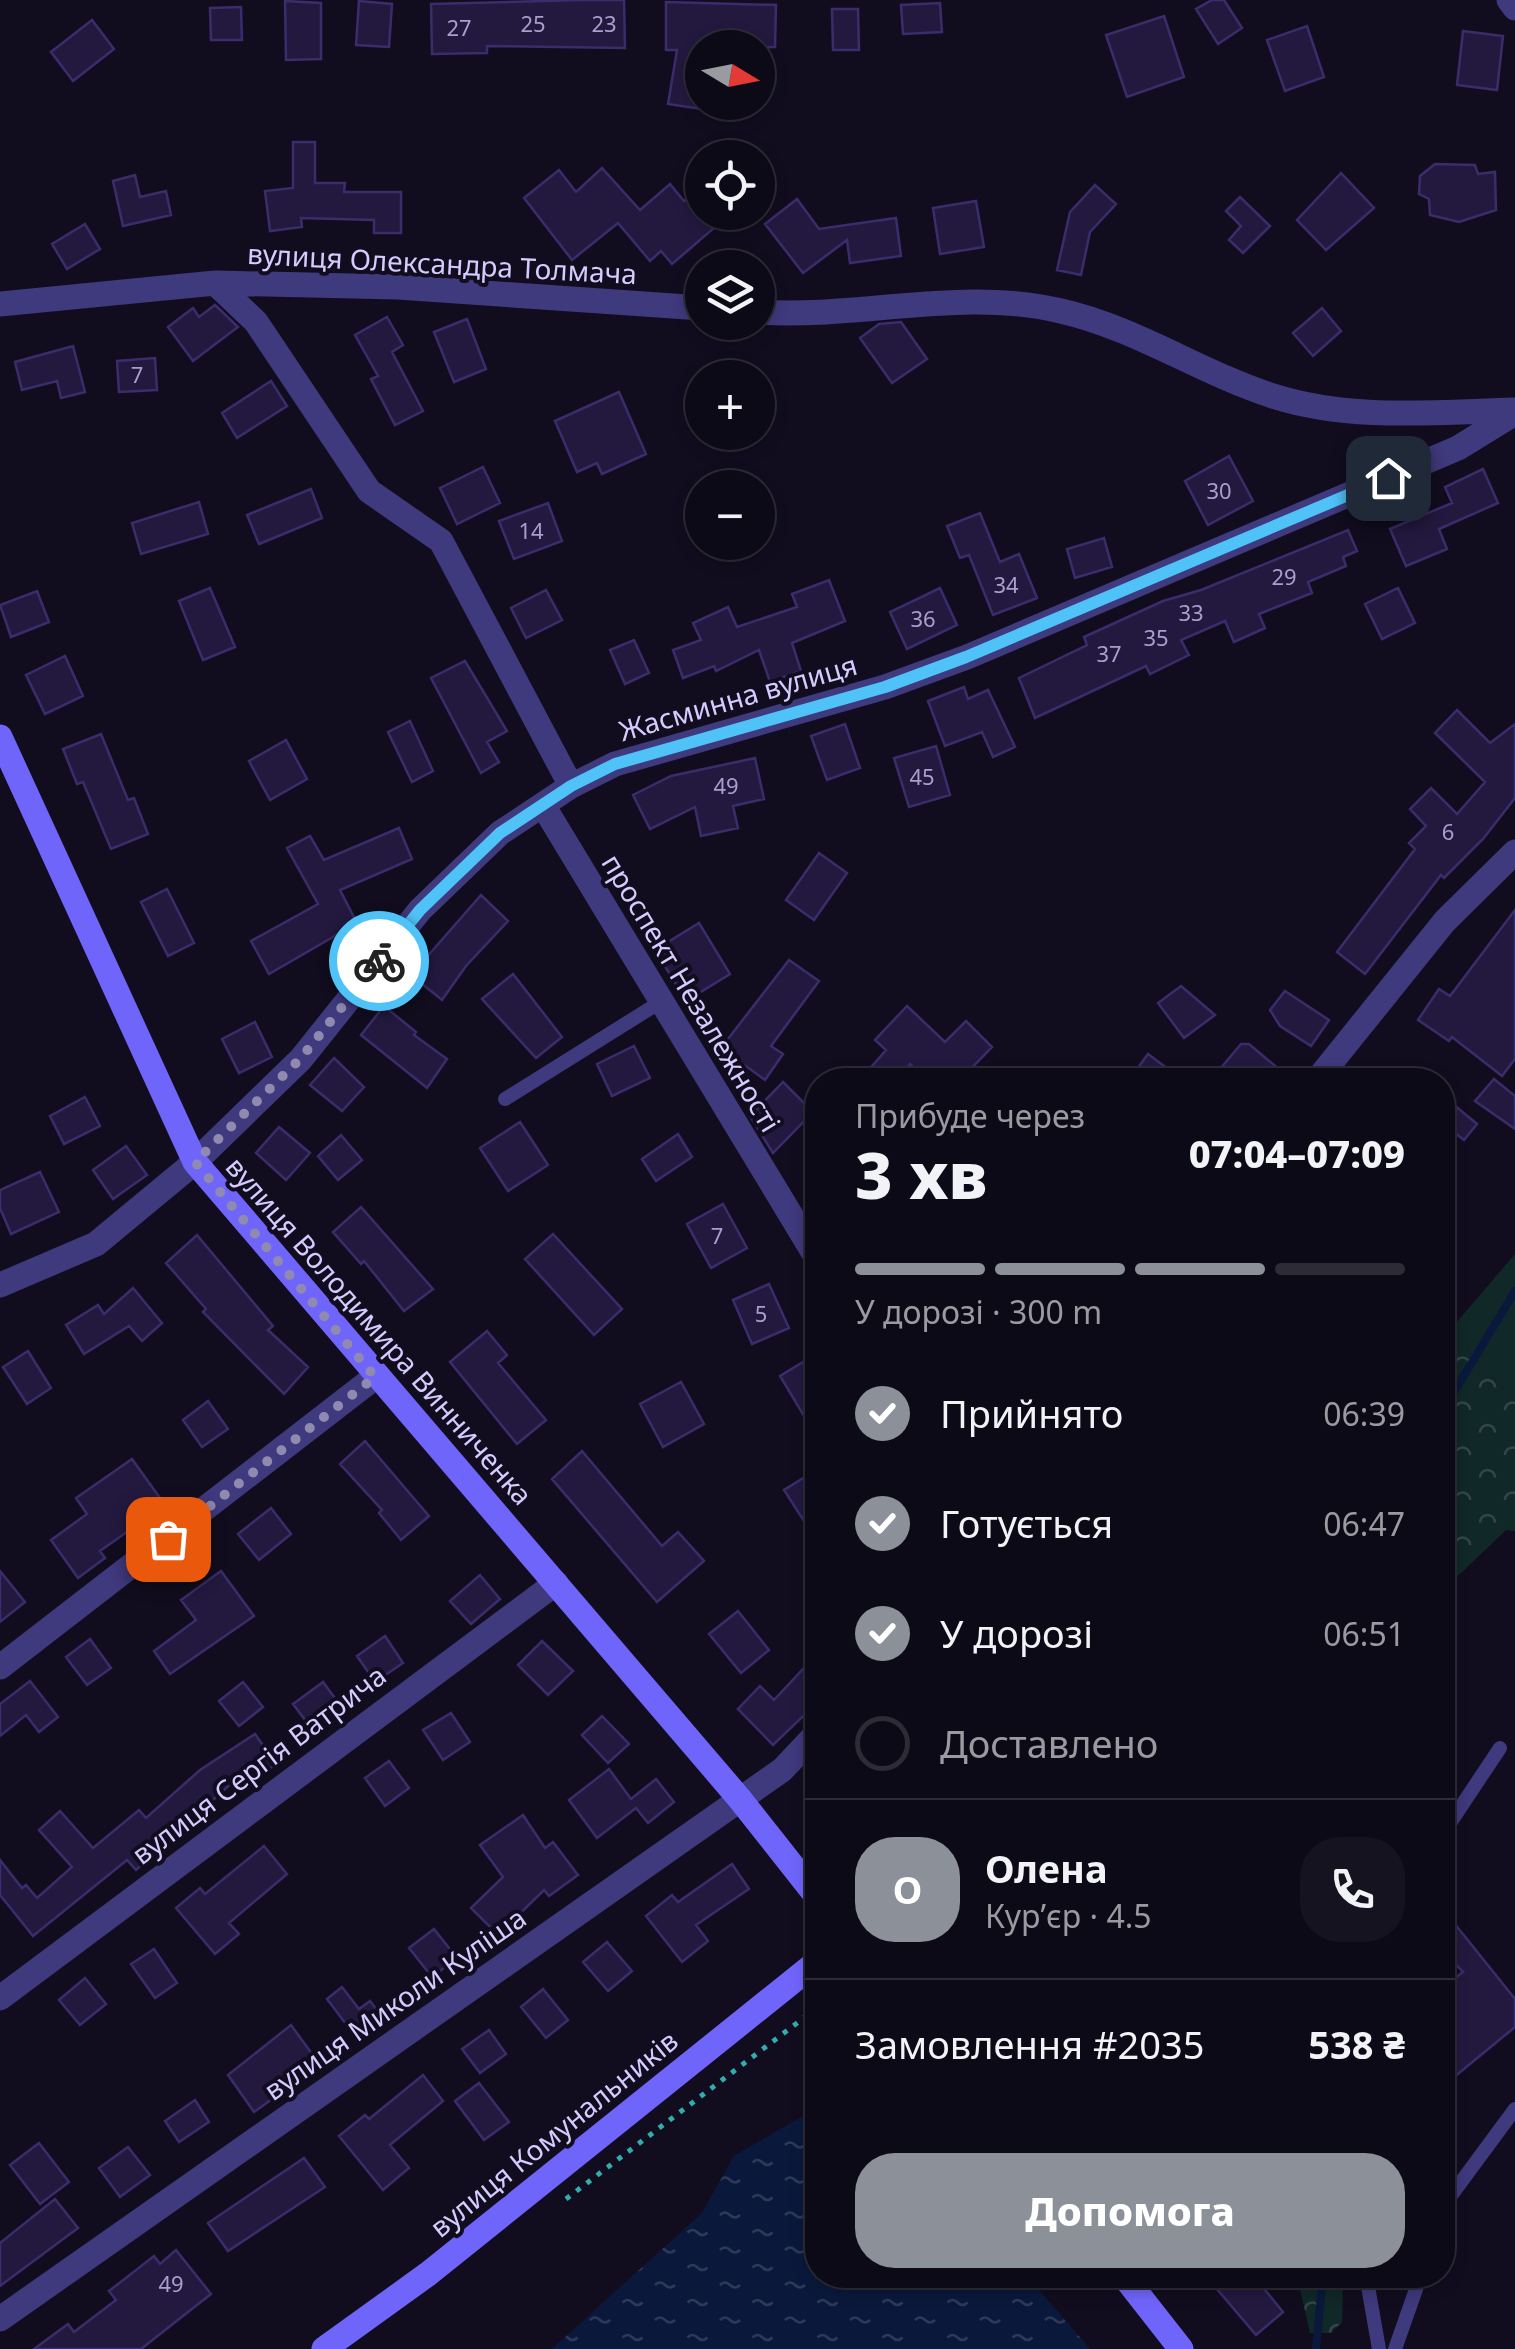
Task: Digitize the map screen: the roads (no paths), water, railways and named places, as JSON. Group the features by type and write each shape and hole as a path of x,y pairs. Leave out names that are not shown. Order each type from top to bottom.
{"main road":[{"name":"вулиця Володимира Винниченка","path":"0,737 195,1162 739,1798 805,1882"},
{"name":"вулиця Комунальників","path":"324,2349 428,2274 805,1972"},
{"path":"1133,2288 1182,2349"}],"street":[{"path":"1509,0 1515,8"},
{"path":"215,283 256,322 369,491 441,542 571,786"},
{"name":"вулиця Олександра Толмача","path":"0,304 215,283 398,286 685,307"},
{"path":"775,313 977,302 1060,310 1124,332 1273,396 1354,413 1515,412"},
{"name":"Жасминна вулиця","path":"0,1285 96,1244 195,1162 301,1058 420,910 500,833 571,786 615,764 885,687 966,657 1458,448 1515,412"},
{"name":"проспект Незалежності","path":"544,807 805,1238"},
{"path":"1328,1068 1445,921 1515,852"},
{"path":"0,1667 375,1377"},
{"name":"вулиця Сергія Ватрича","path":"0,1998 556,1583"},
{"name":"вулиця Миколи Куліша","path":"0,2319 782,1770 805,1746"}],"lane":[{"path":"505,1099 662,1001"},
{"path":"1455,1816 1500,1748"},
{"path":"1455,2191 1515,2109"},
{"path":"1368,2288 1379,2349"},
{"path":"1395,2349 1416,2288"}],"water":[{"path":"805,2115 805,2288 1037,2288 1090,2349 552,2349 702,2213 734,2156"}],"waterway":[{"path":"1455,1390 1515,1291"},
{"path":"1316,2349 1322,2288"}]}
